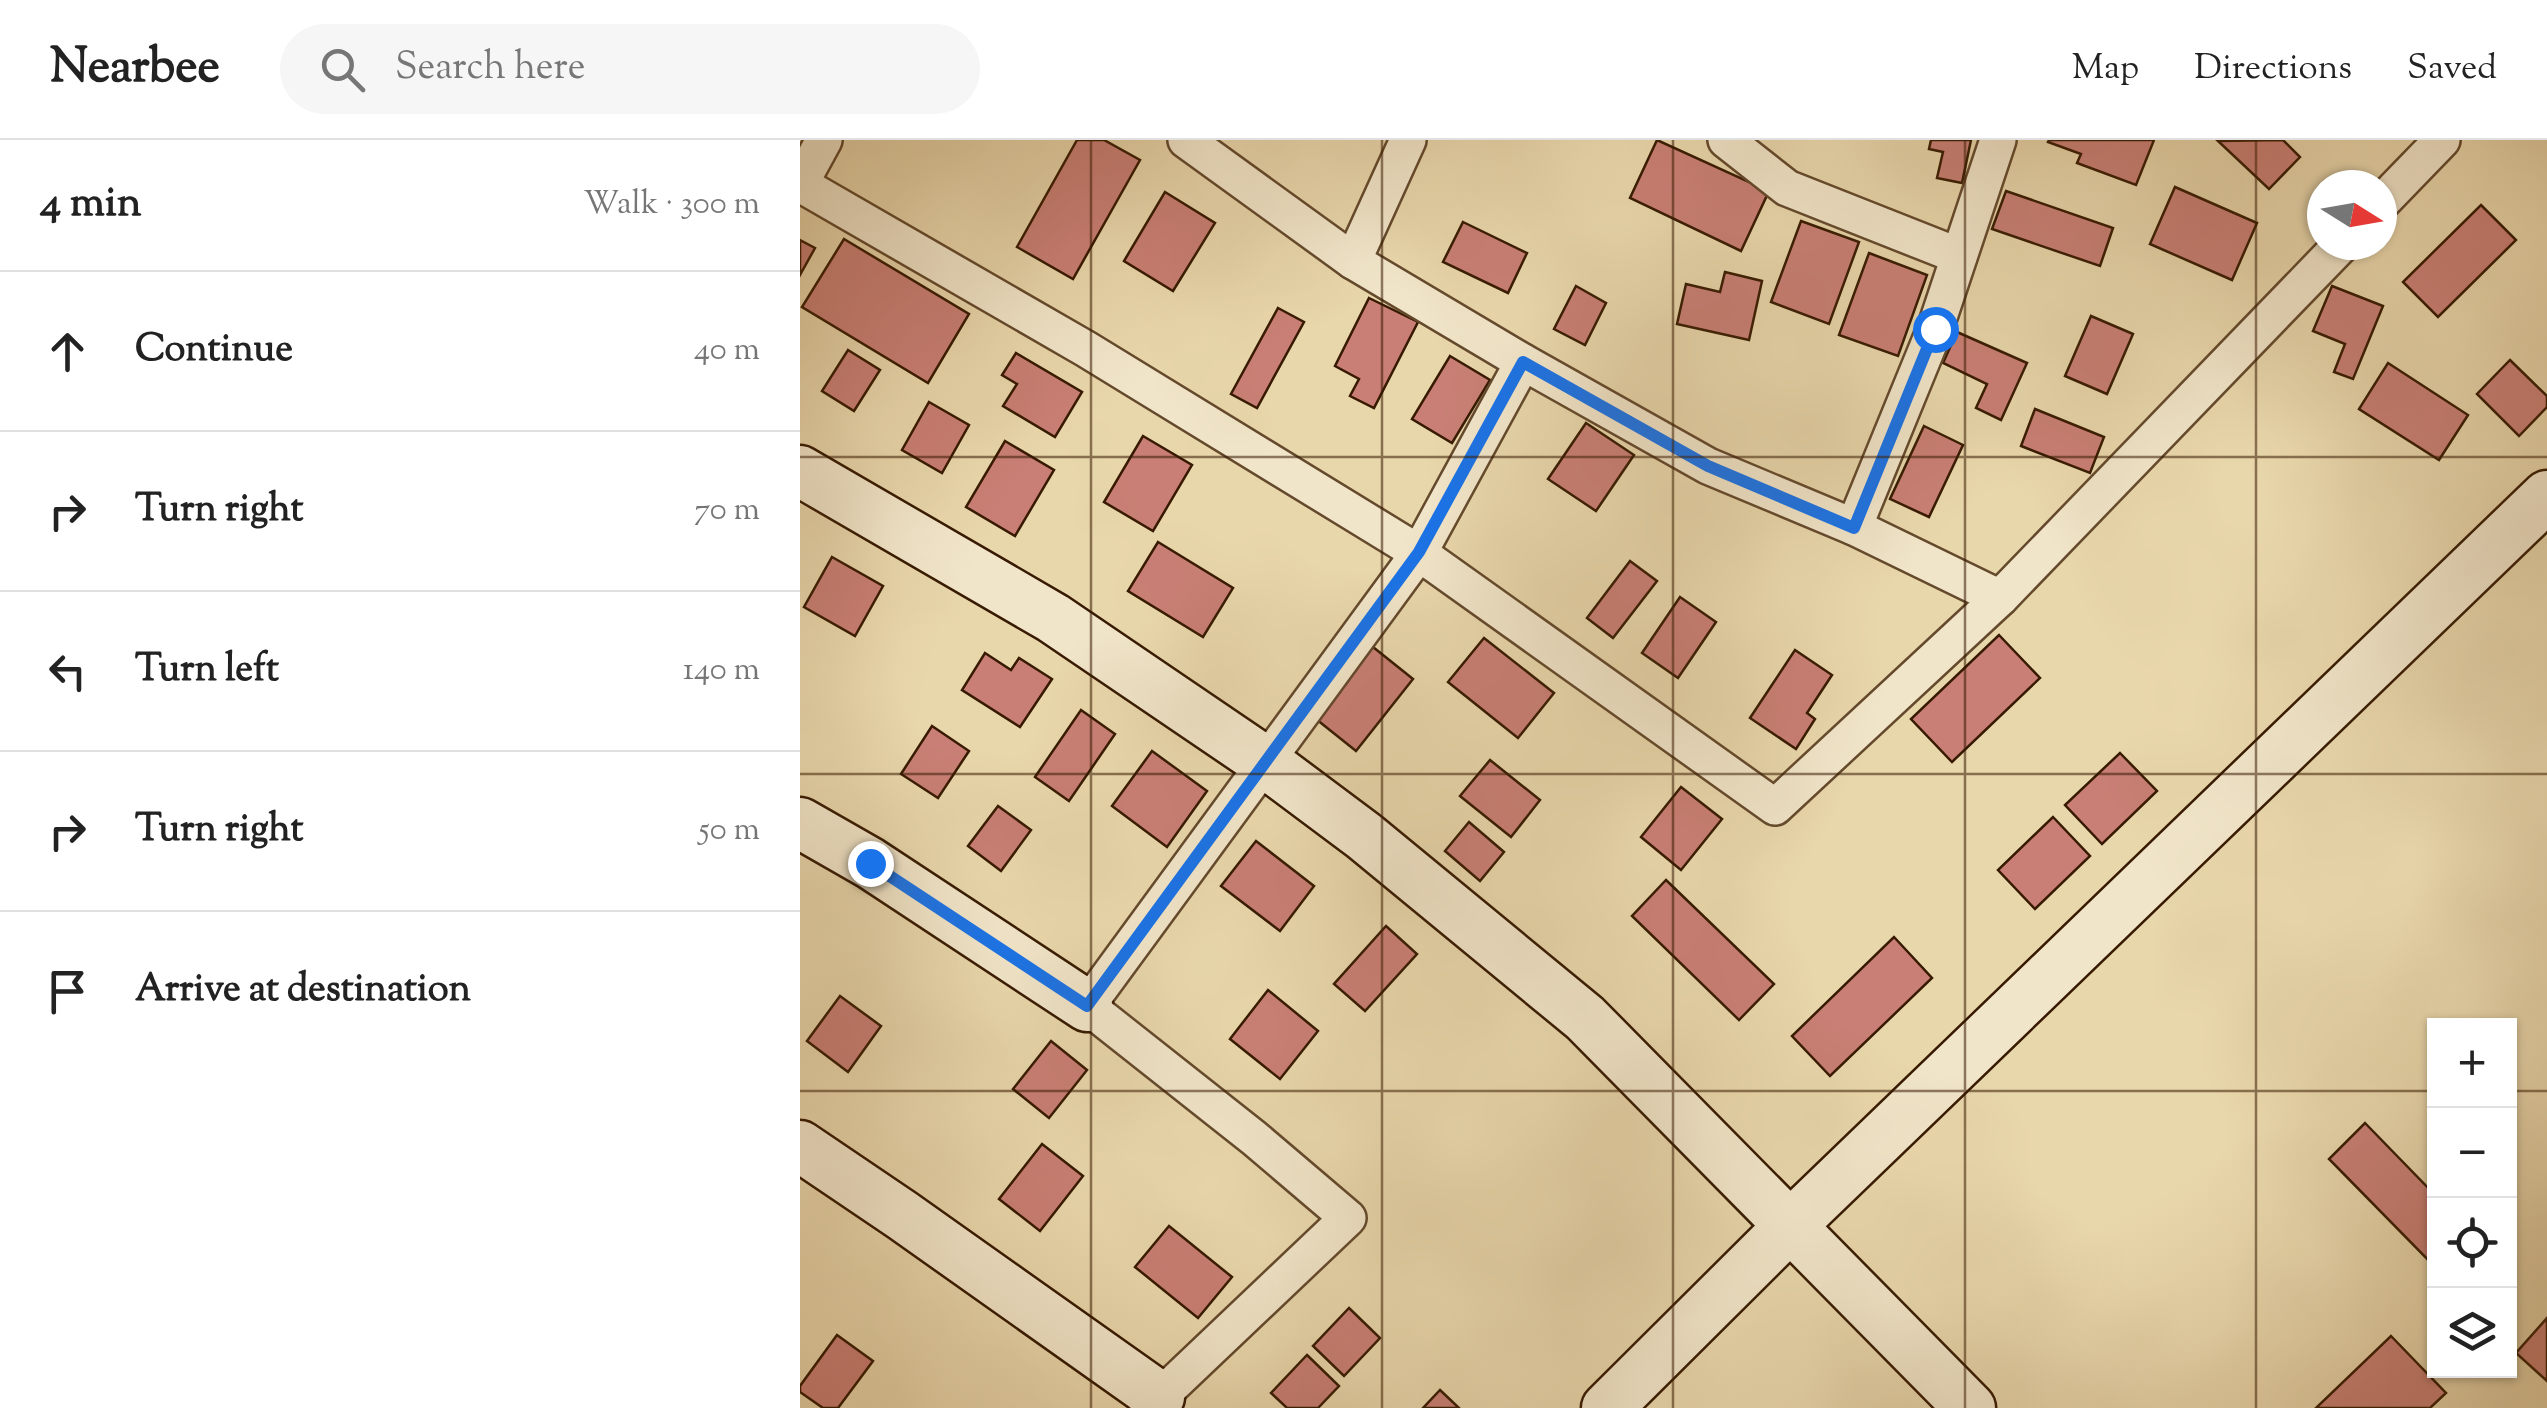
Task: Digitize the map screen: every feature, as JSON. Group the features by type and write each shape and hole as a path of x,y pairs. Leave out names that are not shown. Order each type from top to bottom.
{"street":[{"path":"824,140 800,184 1086,349 1419,552 1775,807 2000,598 2327,260"},
{"path":"1186,140 1353,261 1523,362 1708,466 1854,528 2000,598"},
{"path":"1353,261 1408,140"},
{"path":"1726,140 1787,188 1959,256"},
{"path":"1854,528 1935,329 1998,140"},
{"path":"2397,186 2442,140"},
{"path":"1087,1006 1419,552 1523,362"},
{"path":"800,472 1052,618 1265,762 1364,836 1584,1018 1970,1408"},
{"path":"1607,1408 1790,1226 2547,496"},
{"path":"800,823 870,863 1087,1006 1348,1218 1153,1402 902,1215 800,1146"}],"building":[{"path":"1077,140 1104,140 1140,160 1073,279 1017,247"},
{"path":"1657,140 1769,191 1741,251 1630,198"},
{"path":"1931,140 1971,140 1962,183 1937,178 1943,152 1929,149"},
{"path":"2049,140 2154,140 2136,185 2077,163 2081,154"},
{"path":"2283,140 2300,157 2269,189 2218,141"},
{"path":"2175,187 2257,223 2232,280 2150,244"},
{"path":"2006,191 2113,228 2100,266 1992,229"},
{"path":"1165,192 1215,223 1173,291 1124,261"},
{"path":"2481,205 2516,240 2438,317 2403,282"},
{"path":"1801,221 1859,242 1829,324 1771,302"},
{"path":"1463,222 1527,253 1508,293 1443,262"},
{"path":"844,239 969,314 928,383 802,307"},
{"path":"800,240 815,248 800,275"},
{"path":"1869,253 1927,275 1898,356 1839,335"},
{"path":"1725,272 1762,281 1749,340 1677,324 1686,284 1720,292"},
{"path":"1576,286 1606,303 1585,345 1554,329"},
{"path":"2332,286 2383,306 2353,379 2334,372 2345,344 2313,331"},
{"path":"1369,298 1418,322 1374,408 1350,396 1359,379 1335,366"},
{"path":"1278,308 1304,322 1257,408 1231,394"},
{"path":"2091,316 2133,334 2107,394 2065,376"},
{"path":"1957,332 2027,363 2001,420 1976,408 1987,384 1943,363"},
{"path":"848,350 880,370 854,411 822,391"},
{"path":"1016,353 1082,392 1055,437 1003,406 1017,384 1002,375"},
{"path":"1450,356 1490,380 1452,443 1412,419"},
{"path":"2510,360 2547,396 2547,407 2519,436 2477,394"},
{"path":"2388,363 2468,415 2439,460 2359,409"},
{"path":"929,402 969,425 942,473 902,450"},
{"path":"2035,409 2104,437 2090,473 2021,446"},
{"path":"1586,423 1634,455 1596,511 1548,479"},
{"path":"1924,426 1963,445 1929,517 1890,499"},
{"path":"1143,436 1192,465 1153,531 1104,502"},
{"path":"1005,441 1054,470 1015,536 966,507"},
{"path":"1158,542 1233,588 1203,637 1128,591"},
{"path":"832,557 883,586 855,636 804,607"},
{"path":"1630,561 1657,581 1613,638 1587,618"},
{"path":"1680,597 1716,622 1678,678 1642,653"},
{"path":"1999,635 2040,678 1952,762 1911,719"},
{"path":"1484,638 1554,693 1518,738 1448,682"},
{"path":"1373,647 1413,679 1356,751 1316,719"},
{"path":"1795,650 1832,675 1807,713 1815,719 1796,749 1750,718"},
{"path":"985,653 1011,670 1019,658 1052,679 1020,727 962,690"},
{"path":"1081,710 1115,734 1069,801 1035,777"},
{"path":"932,726 969,751 938,798 901,774"},
{"path":"1152,751 1207,791 1167,847 1112,806"},
{"path":"2120,753 2157,791 2102,844 2065,805"},
{"path":"1490,760 1540,800 1511,837 1460,796"},
{"path":"1681,787 1722,819 1681,870 1641,837"},
{"path":"998,806 1031,830 1001,871 968,846"},
{"path":"2053,817 2090,856 2035,909 1998,870"},
{"path":"1469,822 1504,852 1480,881 1445,851"},
{"path":"1256,841 1314,886 1280,931 1221,886"},
{"path":"1666,880 1774,984 1739,1020 1632,916"},
{"path":"1386,926 1417,954 1365,1011 1334,984"},
{"path":"1894,937 1932,978 1830,1076 1792,1036"},
{"path":"1268,990 1318,1031 1280,1079 1230,1039"},
{"path":"840,996 881,1026 848,1072 807,1041"},
{"path":"1051,1041 1087,1070 1049,1118 1013,1089"},
{"path":"2365,1123 2427,1187 2427,1259 2329,1159"},
{"path":"1042,1144 1083,1176 1040,1231 999,1199"},
{"path":"1169,1226 1232,1277 1198,1318 1135,1267"},
{"path":"1349,1308 1380,1338 1344,1376 1313,1346"},
{"path":"2547,1318 2547,1381 2517,1352"},
{"path":"837,1335 873,1361 838,1408 823,1408 800,1392 800,1386"},
{"path":"2391,1336 2427,1373 2427,1378 2446,1393 2430,1408 2316,1408"},
{"path":"1307,1355 1339,1386 1318,1408 1287,1408 1271,1393"},
{"path":"1440,1390 1459,1408 1423,1408"}],"route":[{"path":"870,863 1087,1006 1419,552 1523,362 1708,466 1854,528 1935,329"}]}
